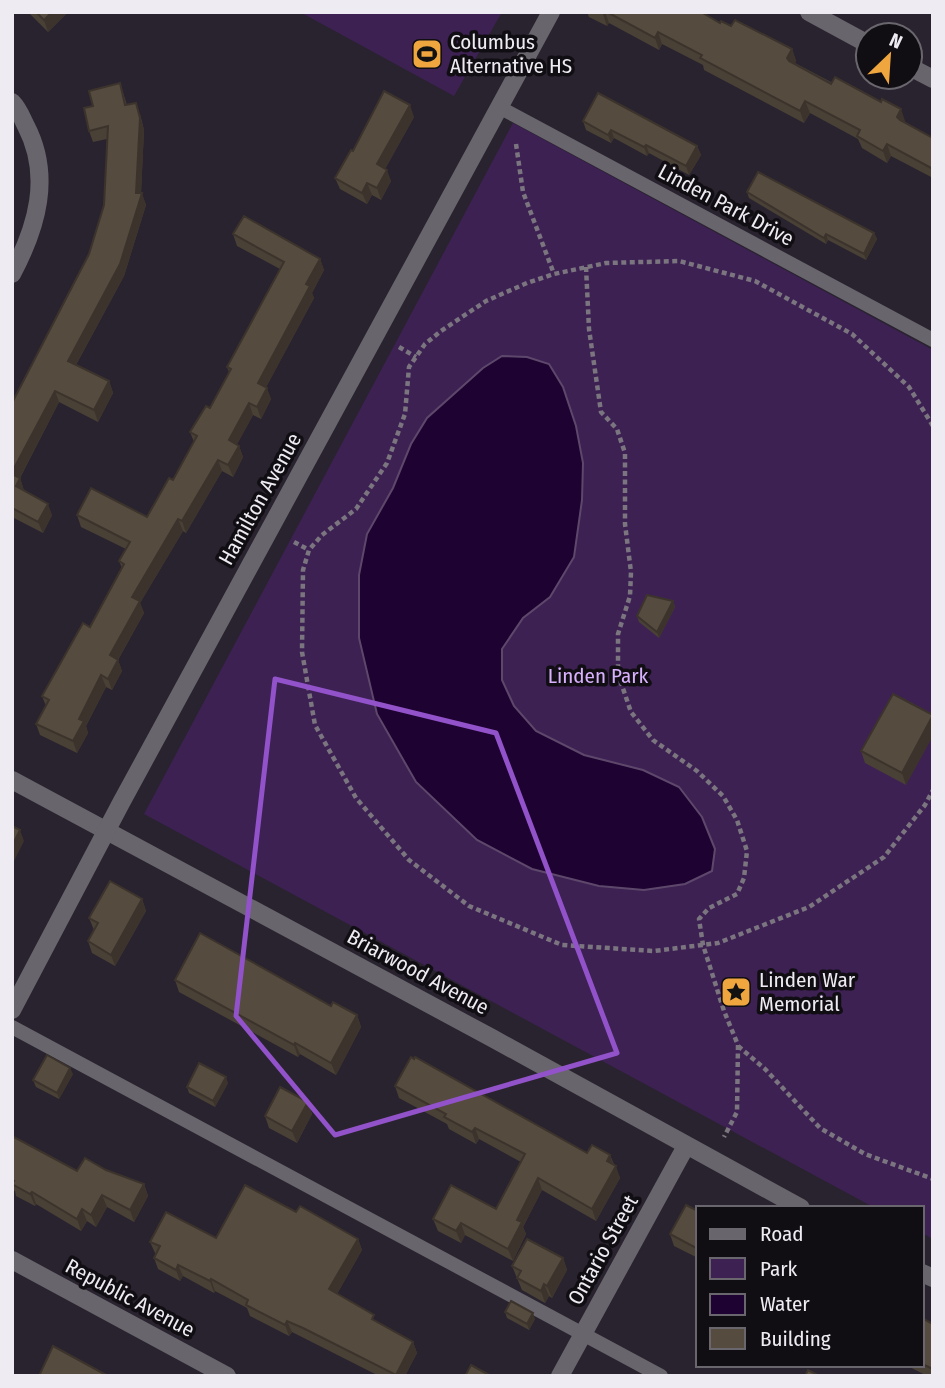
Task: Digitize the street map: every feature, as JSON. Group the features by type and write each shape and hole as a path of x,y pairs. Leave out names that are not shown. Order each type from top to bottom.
{"street":[{"name":"Hamilton Avenue","path":"12,1010 106,830 551,12"},
{"path":"809,12 854,36"},
{"path":"12,102 34,141 41,177 37,216 12,274"},
{"name":"Briarwood Avenue","path":"12,780 797,1206"},
{"name":"Ontario Street","path":"560,1376 686,1146"},
{"name":"Republic Avenue","path":"12,1261 226,1376"}],"lane":[{"name":"Linden Park Drive","path":"499,107 933,340"},
{"path":"12,1027 661,1376"}],"path":[{"path":"516,144 523,192 554,274"},
{"path":"933,426 909,387 852,334 755,281 679,261 606,263 554,274 486,301 441,331 425,344 416,357 409,368 405,414 387,463 356,509 323,534 309,551 303,570 302,652 316,725 356,798 409,860 469,906 562,945 654,951 718,943 809,907 884,857 925,805 933,790"},
{"path":"586,267 589,329 601,412 617,429 625,453 625,524 631,572 630,596 618,634 618,674 631,712 653,740 697,771 723,796 737,820 747,851 744,878 737,894 709,908 699,919 703,945 738,1045 737,1112 724,1137"},
{"path":"399,347 416,357"},
{"path":"294,542 309,551"},
{"path":"738,1045 765,1069 820,1128 865,1154 933,1180"}],"highlighted area":[{"path":"275,679 496,733 617,1053 335,1135 236,1016"}],"green space":[{"name":"Columbus Alternative HS","path":"300,12 502,12 454,96"},
{"name":"Linden Park","path":"513,123 933,350 933,1239 924,1234 924,1206 871,1206 144,814"}],"water":[{"path":"502,356 527,357 549,364 563,387 576,426 583,463 582,500 574,557 550,597 523,618 502,649 502,680 514,706 536,731 584,755 643,770 679,787 702,817 715,849 712,871 685,884 644,890 599,886 532,869 477,840 416,782 377,714 359,638 359,575 367,534 393,488 411,444 427,418 483,368"}],"building":[{"path":"36,12 52,12 44,20"},
{"path":"607,12 701,12 731,26 735,20 792,49 787,58 789,61 831,84 835,77 854,87 854,91 861,91 881,102 882,99 901,109 897,117 900,120 933,138 933,169 887,144 883,151 857,136 860,130 805,101 800,111 700,58 702,55 658,32 655,38"},
{"path":"120,83 125,105 136,103 140,118 136,193 142,193 120,264 68,361 109,381 94,410 55,391 12,472 12,403 89,254 104,205 108,126 89,131 84,108 93,106 89,91"},
{"path":"384,91 410,105 377,164 387,170 377,188 367,183 362,193 335,178 351,150 353,151"},
{"path":"598,93 697,146 686,166 646,145 644,147 611,130 608,135 583,121"},
{"path":"758,172 874,233 864,254 826,234 824,238 747,192"},
{"path":"244,216 320,259 306,284 310,286 258,383 267,388 257,407 249,403 229,440 239,446 228,465 218,460 182,521 178,519 132,597 140,601 110,655 118,660 108,679 101,675 79,719 84,721 73,741 36,724 49,700 42,696 83,623 90,627 124,564 119,561 130,542 77,515 91,488 147,517 169,478 173,480 197,436 190,432 206,406 210,408 231,369 227,367 284,262 233,234"},
{"path":"12,474 20,478 16,486 48,504 38,522 12,508"},
{"path":"647,595 673,601 657,632 637,616"},
{"path":"893,694 933,715 902,773 861,751"},
{"path":"12,826 20,830 12,846"},
{"path":"110,881 142,899 111,955 88,941 98,923 89,918"},
{"path":"200,933 331,1006 333,1002 357,1015 331,1063 175,980"},
{"path":"47,1055 70,1068 57,1093 33,1080"},
{"path":"411,1057 587,1153 592,1145 610,1155 607,1161 616,1166 592,1209 538,1178 517,1220 522,1222 508,1249 461,1223 456,1231 433,1219 451,1185 496,1209 525,1154 475,1128 472,1132 444,1117 446,1114 395,1086"},
{"path":"199,1063 226,1077 213,1101 187,1087"},
{"path":"280,1087 308,1102 292,1131 265,1116"},
{"path":"12,1136 77,1171 85,1158 106,1170 144,1184 130,1210 102,1195 91,1215 82,1209 77,1219 32,1192 30,1194 12,1184"},
{"path":"245,1185 296,1212 300,1206 358,1239 329,1289 374,1315 372,1319 413,1342 396,1375 303,1328 287,1321 285,1325 246,1305 248,1300 211,1279 210,1281 178,1265 176,1270 154,1258 160,1246 150,1242 166,1212 216,1238"},
{"path":"686,1205 696,1210 696,1248 670,1234"},
{"path":"527,1239 563,1258 547,1286 544,1284 541,1291 517,1278 521,1271 512,1266"},
{"path":"511,1301 533,1313 527,1324 505,1312"},
{"path":"924,1319 933,1324 933,1369 924,1365"},
{"path":"53,1346 108,1376 39,1376"},
{"path":"471,1365 491,1376 465,1376"},
{"path":"808,1370 819,1376 805,1376"}],"place":[{"name":"Columbus Alternative HS","path":"427,54"},
{"name":"Linden War Memorial","path":"736,992"}]}
